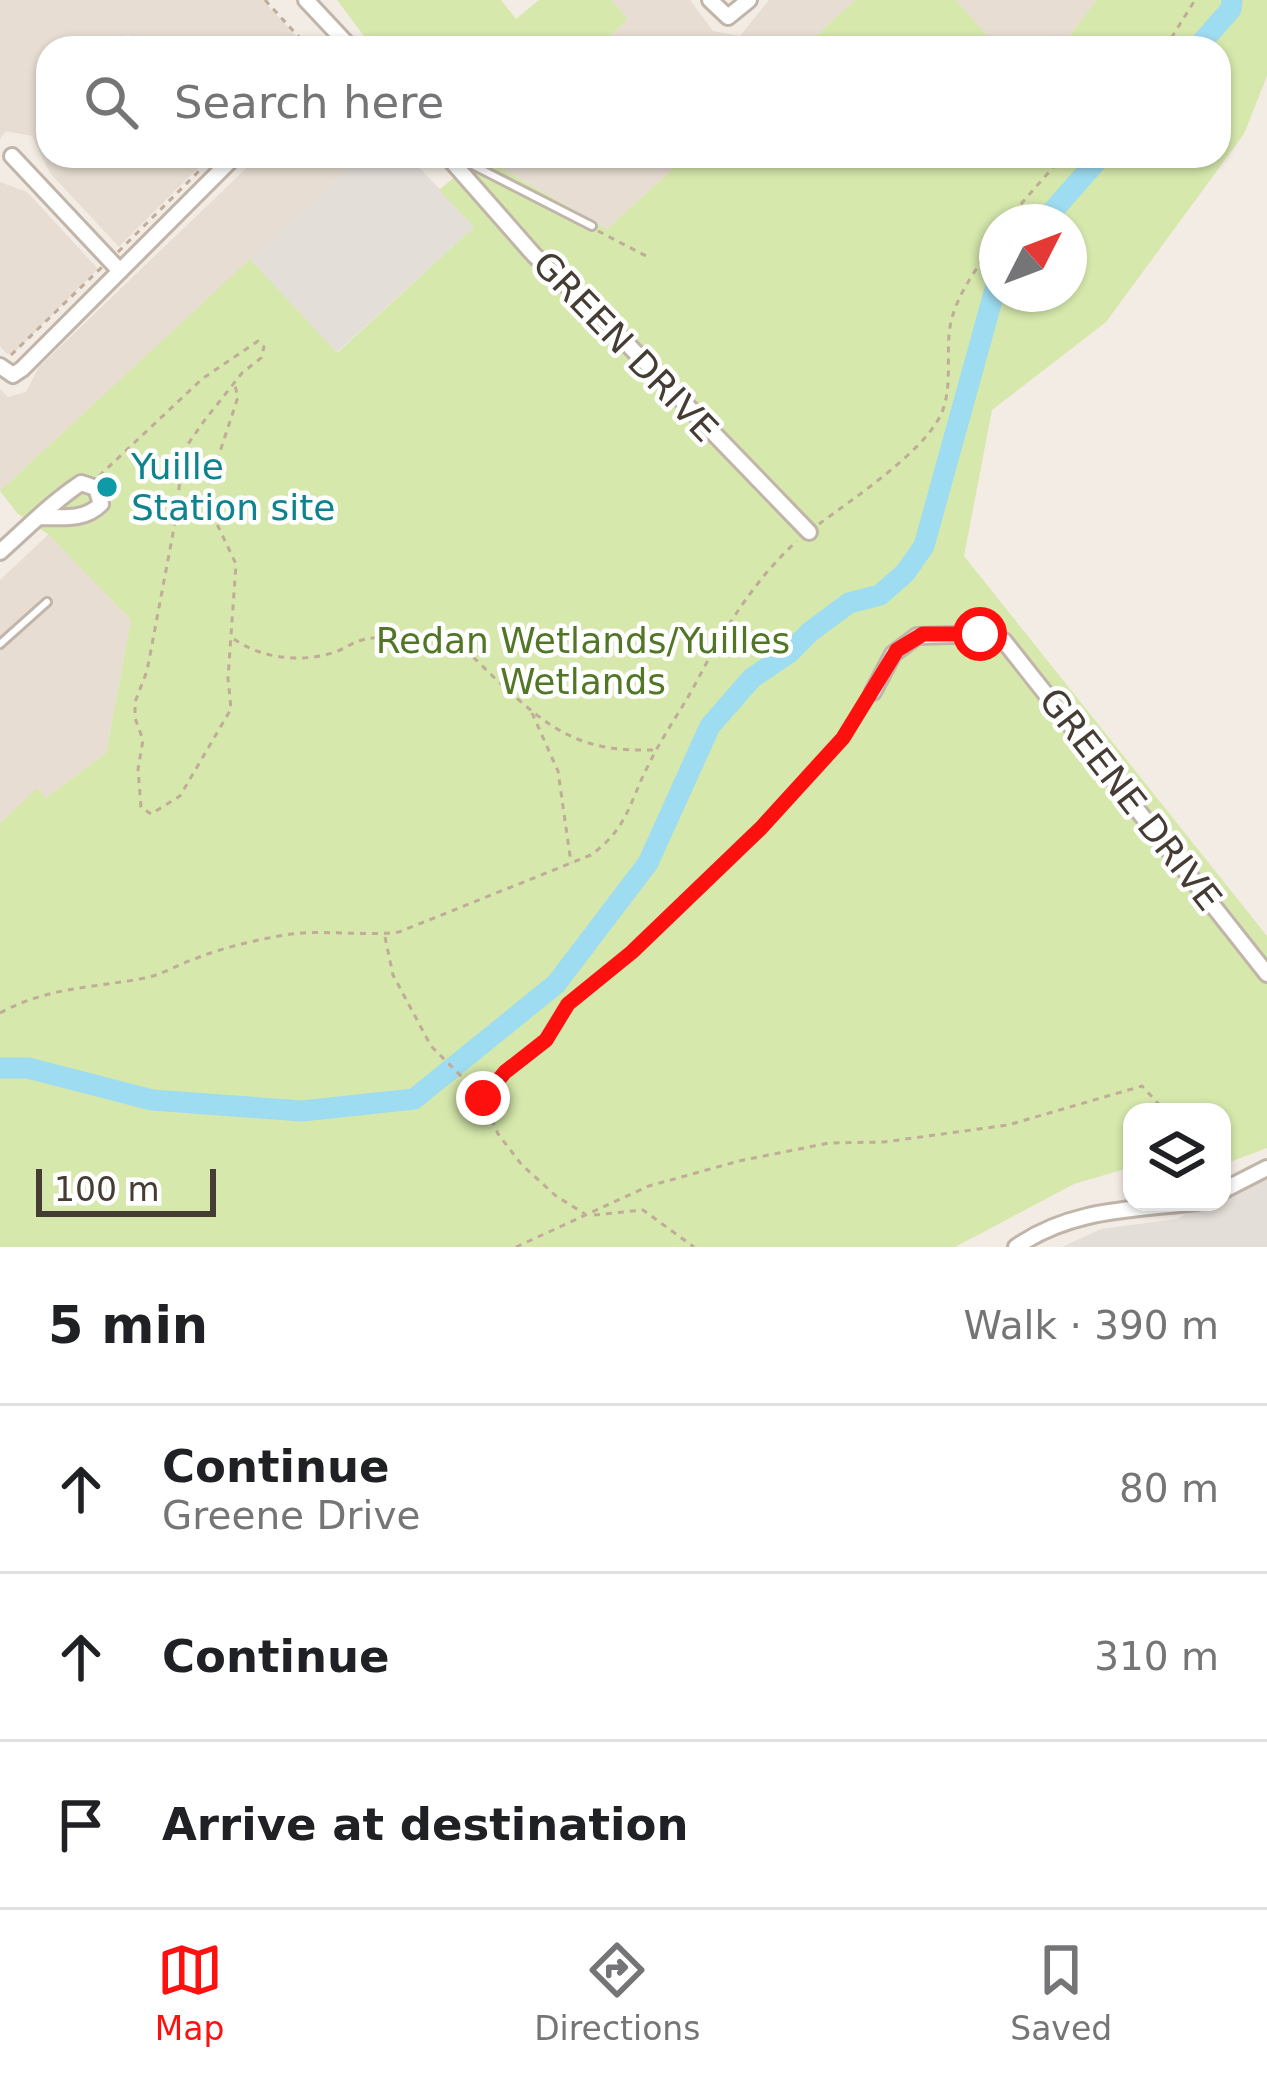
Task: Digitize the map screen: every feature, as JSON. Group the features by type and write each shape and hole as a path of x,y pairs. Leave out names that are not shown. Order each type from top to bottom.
{"street":[{"path":"306,0 340,36"},
{"path":"710,0 728,17 749,0"},
{"path":"12,156 114,265"},
{"path":"1,359 13,375 22,369 114,265 213,168"},
{"name":"GREEN DRIVE","path":"461,168 534,254 808,532"},
{"path":"0,552 40,517 81,483 97,488 101,504 94,511 81,517 40,517"},
{"name":"GREENE DRIVE","path":"873,692 893,654 917,636 988,634 1004,640 1267,974"},
{"path":"1231,1186 1267,1168"},
{"path":"1016,1247 1038,1232 1123,1208"}],"lane":[{"path":"475,168 592,226"},
{"path":"0,644 47,602"}],"path":[{"path":"265,0 298,36"},
{"path":"1172,36 1195,0"},
{"path":"1,359 15,355 213,168"},
{"path":"1021,204 1052,168"},
{"path":"592,226 648,256"},
{"path":"0,1013 34,996 143,979 196,958 280,936 334,930 367,936 433,922 572,865 613,839 656,750 753,588 808,532 878,480 940,418 951,320 979,269"},
{"path":"89,486 202,379 258,341 264,347 261,358 234,382 186,447 143,690 135,702 143,740 138,793 140,806 151,814 180,796 231,709 236,564 216,521 209,484 238,397 234,382"},
{"path":"232,638 260,653 308,657 367,638 435,638 457,645 528,706 584,745 656,750"},
{"path":"483,1098 505,1072 546,1040 568,1004 632,952 761,828 843,738 873,692"},
{"path":"528,706 558,771 572,865"},
{"path":"384,934 394,975 431,1046 483,1098 498,1134 522,1165 556,1196 588,1215 643,1210 694,1247"},
{"path":"516,1247 649,1186 740,1161 829,1143 884,1142 1008,1125 1142,1086 1158,1103"}],"shaded area":[{"path":"0,0 263,0 296,36 36,36 36,144 32,136 6,131 0,139"},
{"path":"611,0 690,0 713,31 740,36 610,36 628,19"},
{"path":"769,0 855,0 816,36 740,36"},
{"path":"956,0 1096,0 1070,36 988,36"},
{"path":"48,168 198,168 119,247"},
{"path":"246,168 349,168 0,491 0,389 8,397 26,392 39,367"},
{"path":"349,168 419,168 475,226 336,353 250,259"},
{"path":"501,168 674,168 607,229"},
{"path":"0,182 27,192 98,269 14,353 7,354 0,346"},
{"path":"49,534 131,620 106,753 46,798 37,789 0,823 0,580"},
{"path":"1267,1179 1267,1247 1062,1247 1101,1229 1177,1219 1190,1211 1231,1211 1234,1185"}],"green space":[{"path":"337,0 501,0 516,19 539,0 611,0 628,19 610,36 364,36"},
{"path":"855,0 956,0 988,36 816,36"},
{"name":"Redan Wetlands/Yuilles Wetlands","path":"1096,0 1267,0 1267,76 1244,134 1231,152 1231,36 1070,36"},
{"name":"Redan Wetlands/Yuilles Wetlands","path":"466,168 501,168 607,229 674,168 1219,168 1106,322 992,410 964,556 1267,936 1267,1148 1231,1162 1231,1103 1123,1103 1123,1170 1074,1184 955,1247 0,1247 0,823 37,788 46,798 106,753 131,620 49,535 17,513 0,491 250,259 337,353 474,227 439,190"}],"waterway":[{"path":"1207,36 1231,9 1232,0"},
{"path":"1059,204 1090,168"},
{"path":"0,1068 28,1068 152,1100 302,1111 414,1099 556,984 648,863 710,726 752,678 849,603 880,595 905,573 924,546 989,312"}],"place":[{"name":"Yuille Station site","path":"107,487"}],"route":[{"path":"483,1098 505,1072 546,1040 568,1004 632,952 761,828 843,738 897,650 923,634 980,634"}]}
